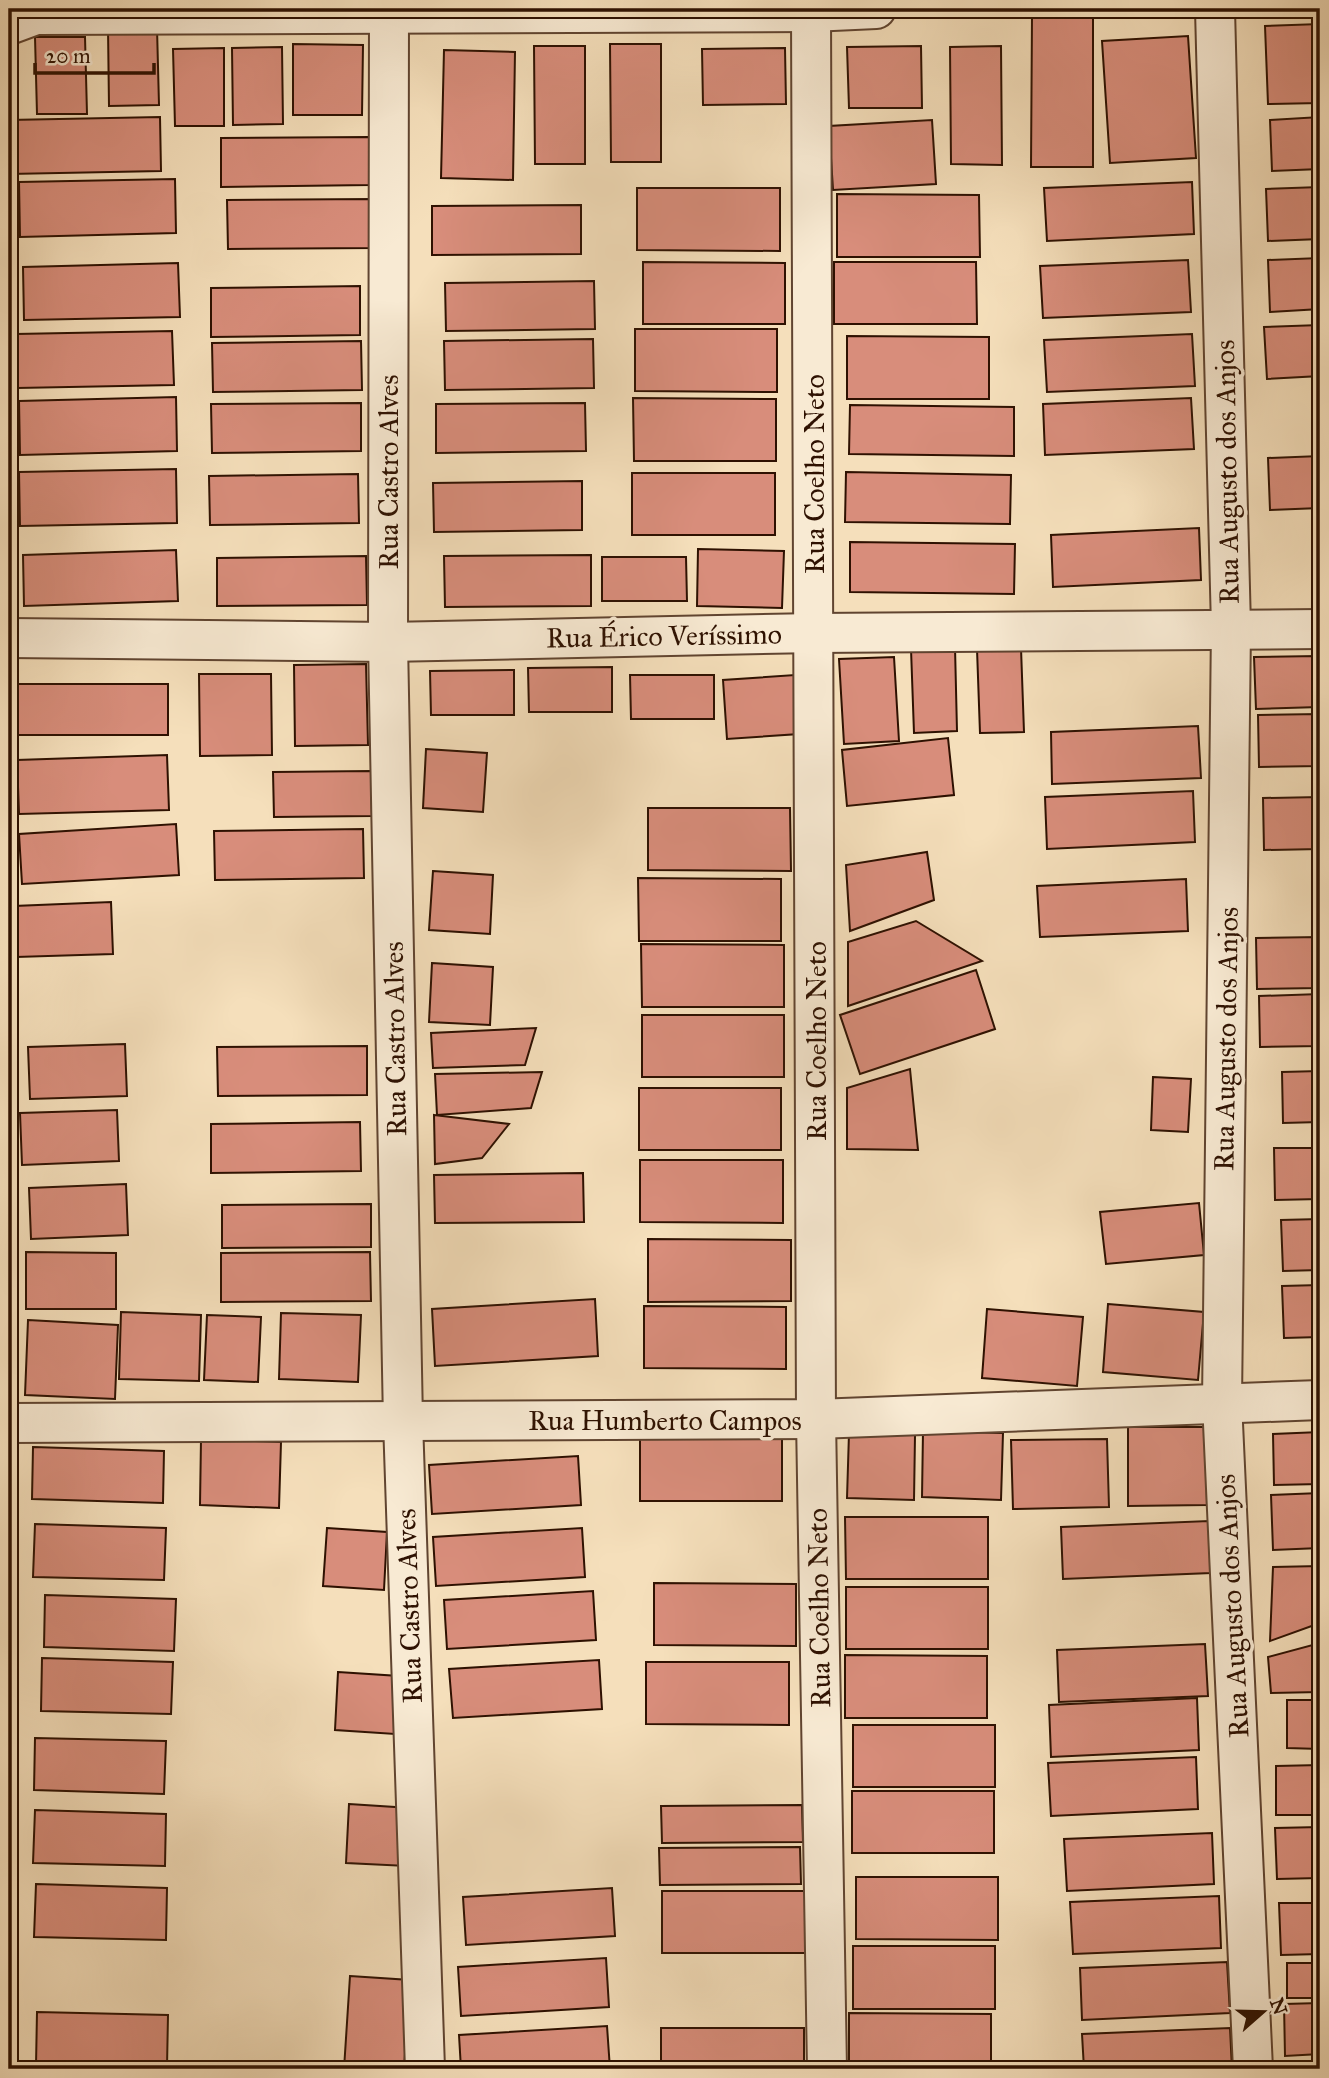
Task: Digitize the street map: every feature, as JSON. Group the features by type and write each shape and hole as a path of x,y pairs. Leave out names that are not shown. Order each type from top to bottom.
{"street":[{"path":"9,25 36,15 389,10 811,12 876,9"},
{"name":"Rua Augusto dos Anjos","path":"1215,9 1231,627 1223,1402 1253,2069"},
{"name":"Rua Castro Alves","path":"389,10 388,642 402,1421 425,2069"},
{"name":"Rua Coelho Neto","path":"811,12 816,1419 827,2069"},
{"name":"Rua Érico Veríssimo","path":"9,638 388,642 1231,627 1320,629"},
{"name":"Rua Humberto Campos","path":"9,1423 816,1419 1320,1400"}],"building":[{"path":"1032,15 1093,16 1093,167 1031,167"},
{"path":"1320,24 1320,103 1268,104 1265,26"},
{"path":"108,28 157,28 159,105 109,106"},
{"path":"1188,36 1196,158 1110,163 1102,41"},
{"path":"35,37 85,37 87,114 37,114"},
{"path":"293,44 363,45 362,115 293,115"},
{"path":"610,44 661,44 661,162 611,162"},
{"path":"534,46 585,46 585,164 535,164"},
{"path":"921,46 922,108 849,108 847,47"},
{"path":"1001,46 1002,165 951,164 950,47"},
{"path":"282,47 283,124 233,125 232,48"},
{"path":"224,48 224,126 175,126 173,49"},
{"path":"785,48 786,104 703,105 702,49"},
{"path":"444,50 515,52 513,180 441,178"},
{"path":"160,117 161,171 9,174 9,120"},
{"path":"1320,117 1320,169 1272,171 1270,120"},
{"path":"932,120 936,184 833,190 829,126"},
{"path":"369,137 370,185 221,187 221,138"},
{"path":"175,179 176,233 20,237 19,182"},
{"path":"1192,182 1194,234 1047,241 1044,188"},
{"path":"1320,187 1320,239 1268,241 1266,189"},
{"path":"637,188 780,188 780,251 637,250"},
{"path":"837,194 979,195 980,257 837,257"},
{"path":"376,199 377,248 228,249 227,200"},
{"path":"581,205 581,254 432,255 432,206"},
{"path":"1320,258 1320,309 1270,312 1268,260"},
{"path":"1188,260 1191,312 1043,318 1040,266"},
{"path":"643,262 785,263 785,324 643,324"},
{"path":"834,262 976,262 977,324 834,324"},
{"path":"178,263 180,317 24,320 23,267"},
{"path":"594,281 595,329 446,331 445,283"},
{"path":"360,286 360,335 211,337 211,288"},
{"path":"1320,325 1320,376 1267,379 1264,327"},
{"path":"635,329 777,329 777,392 635,391"},
{"path":"172,331 174,385 17,388 16,334"},
{"path":"1192,334 1195,386 1047,392 1044,340"},
{"path":"847,336 989,337 989,399 847,399"},
{"path":"593,339 594,388 445,390 444,341"},
{"path":"361,341 362,390 213,392 212,343"},
{"path":"176,397 177,451 20,455 19,401"},
{"path":"633,398 776,399 776,461 634,461"},
{"path":"1191,398 1194,449 1045,455 1043,404"},
{"path":"361,403 361,451 212,453 211,404"},
{"path":"585,403 586,451 436,453 436,404"},
{"path":"850,405 1014,407 1014,456 849,454"},
{"path":"1320,456 1320,508 1270,510 1268,458"},
{"path":"176,469 177,523 20,526 19,472"},
{"path":"846,472 1011,475 1010,524 845,522"},
{"path":"632,473 775,473 775,535 632,535"},
{"path":"358,474 359,523 210,525 209,476"},
{"path":"582,481 582,530 434,532 433,483"},
{"path":"1199,528 1201,580 1053,587 1051,535"},
{"path":"850,542 1015,544 1014,594 850,592"},
{"path":"698,549 784,551 782,608 697,606"},
{"path":"176,550 178,601 24,606 23,555"},
{"path":"591,555 591,606 445,607 444,556"},
{"path":"366,556 367,605 217,606 217,558"},
{"path":"602,557 686,557 687,601 602,601"},
{"path":"955,647 957,731 914,733 911,649"},
{"path":"1021,648 1024,732 980,733 977,649"},
{"path":"1318,656 1319,707 1256,709 1254,657"},
{"path":"894,657 899,741 844,744 839,659"},
{"path":"366,664 368,745 295,746 294,665"},
{"path":"612,667 612,712 529,712 528,668"},
{"path":"514,670 514,715 431,715 430,671"},
{"path":"199,674 271,674 272,755 200,756"},
{"path":"630,675 714,675 714,719 631,719"},
{"path":"795,675 799,734 727,739 723,680"},
{"path":"16,684 168,684 168,735 16,735"},
{"path":"1320,714 1320,766 1259,767 1258,715"},
{"path":"1198,726 1201,778 1052,784 1051,732"},
{"path":"948,738 954,795 847,806 842,750"},
{"path":"426,749 487,753 483,812 423,808"},
{"path":"167,755 169,810 19,814 17,760"},
{"path":"371,771 372,816 274,817 273,772"},
{"path":"1193,791 1195,842 1047,849 1045,797"},
{"path":"1320,797 1320,849 1264,850 1263,798"},
{"path":"648,808 790,808 791,871 648,870"},
{"path":"176,824 179,875 22,884 19,834"},
{"path":"363,829 364,878 215,880 214,831"},
{"path":"927,852 934,900 850,931 846,865"},
{"path":"433,871 493,875 490,934 429,930"},
{"path":"638,878 781,879 781,941 639,941"},
{"path":"1186,879 1188,931 1040,937 1037,886"},
{"path":"111,902 113,954 16,957 14,906"},
{"path":"916,921 982,961 848,1006 848,942"},
{"path":"1320,937 1320,988 1257,989 1256,938"},
{"path":"641,944 784,945 784,1007 642,1007"},
{"path":"432,963 493,967 490,1025 429,1022"},
{"path":"976,970 995,1029 860,1074 840,1015"},
{"path":"1320,994 1320,1046 1260,1047 1259,996"},
{"path":"642,1015 784,1015 784,1077 642,1077"},
{"path":"536,1028 525,1065 433,1068 431,1033"},
{"path":"125,1044 127,1096 30,1099 28,1047"},
{"path":"367,1046 367,1095 218,1096 217,1047"},
{"path":"910,1069 918,1150 847,1149 847,1088"},
{"path":"1320,1071 1320,1122 1283,1123 1282,1072"},
{"path":"542,1072 531,1108 437,1115 435,1074"},
{"path":"1153,1077 1191,1079 1188,1132 1151,1130"},
{"path":"639,1088 781,1088 781,1150 639,1150"},
{"path":"117,1110 119,1161 22,1165 20,1113"},
{"path":"434,1115 509,1124 482,1158 435,1164"},
{"path":"360,1122 361,1171 211,1173 211,1124"},
{"path":"1274,1148 1320,1148 1320,1199 1275,1200"},
{"path":"640,1160 783,1160 783,1223 640,1222"},
{"path":"583,1173 584,1222 435,1223 434,1175"},
{"path":"126,1184 128,1235 31,1239 29,1188"},
{"path":"1199,1203 1204,1255 1106,1264 1100,1212"},
{"path":"371,1204 371,1247 222,1248 222,1205"},
{"path":"1320,1219 1320,1270 1283,1271 1281,1220"},
{"path":"648,1239 791,1240 791,1301 648,1302"},
{"path":"26,1252 116,1253 116,1309 26,1309"},
{"path":"370,1252 371,1301 221,1302 221,1253"},
{"path":"1320,1285 1320,1337 1284,1338 1282,1286"},
{"path":"595,1299 598,1356 435,1366 432,1309"},
{"path":"1108,1304 1204,1312 1198,1380 1103,1372"},
{"path":"644,1306 786,1307 786,1369 644,1368"},
{"path":"987,1309 1083,1317 1077,1386 982,1378"},
{"path":"121,1312 201,1315 199,1381 119,1379"},
{"path":"281,1313 361,1315 358,1382 279,1379"},
{"path":"207,1315 261,1317 258,1382 204,1380"},
{"path":"28,1320 118,1325 115,1399 25,1395"},
{"path":"1128,1427 1206,1427 1207,1505 1128,1506"},
{"path":"923,1431 1003,1433 1001,1500 922,1497"},
{"path":"1320,1432 1320,1484 1274,1485 1273,1434"},
{"path":"849,1433 915,1435 914,1500 847,1498"},
{"path":"640,1438 782,1439 782,1501 640,1501"},
{"path":"201,1439 281,1442 279,1508 200,1505"},
{"path":"1107,1439 1109,1507 1013,1509 1011,1440"},
{"path":"33,1447 164,1451 163,1503 32,1499"},
{"path":"578,1456 581,1505 432,1514 429,1465"},
{"path":"1320,1493 1320,1548 1273,1550 1271,1495"},
{"path":"845,1517 988,1517 988,1579 846,1579"},
{"path":"1209,1521 1211,1573 1063,1579 1061,1527"},
{"path":"35,1524 166,1528 164,1580 33,1577"},
{"path":"327,1528 387,1532 384,1590 323,1586"},
{"path":"582,1528 585,1577 436,1586 433,1537"},
{"path":"1320,1566 1320,1623 1270,1641 1273,1567"},
{"path":"654,1583 796,1584 796,1646 654,1645"},
{"path":"846,1587 988,1587 988,1649 846,1649"},
{"path":"593,1591 596,1640 447,1649 444,1600"},
{"path":"45,1595 176,1599 174,1651 44,1647"},
{"path":"1320,1643 1320,1692 1271,1693 1268,1657"},
{"path":"1205,1644 1208,1696 1059,1702 1057,1650"},
{"path":"845,1655 987,1656 987,1718 845,1718"},
{"path":"42,1658 173,1662 171,1714 41,1711"},
{"path":"599,1660 602,1709 453,1718 449,1669"},
{"path":"646,1662 789,1662 789,1725 646,1724"},
{"path":"338,1672 399,1676 395,1734 335,1730"},
{"path":"1197,1698 1199,1750 1051,1757 1049,1705"},
{"path":"1287,1700 1320,1700 1320,1749 1287,1748"},
{"path":"853,1725 995,1725 995,1787 853,1787"},
{"path":"35,1738 166,1741 164,1794 34,1790"},
{"path":"1196,1757 1198,1809 1051,1816 1048,1763"},
{"path":"1320,1765 1320,1815 1276,1815 1276,1766"},
{"path":"852,1791 994,1791 994,1853 852,1853"},
{"path":"349,1804 410,1808 407,1866 346,1863"},
{"path":"802,1805 803,1842 662,1843 661,1806"},
{"path":"35,1810 166,1814 165,1866 33,1863"},
{"path":"1320,1827 1320,1878 1277,1879 1275,1828"},
{"path":"1212,1833 1214,1884 1067,1891 1064,1839"},
{"path":"800,1847 801,1884 660,1885 659,1848"},
{"path":"856,1877 998,1877 998,1940 856,1939"},
{"path":"36,1884 167,1888 166,1940 34,1937"},
{"path":"612,1888 615,1936 466,1945 463,1897"},
{"path":"662,1891 805,1891 805,1953 662,1953"},
{"path":"1219,1896 1221,1948 1073,1954 1070,1902"},
{"path":"1279,1903 1320,1903 1320,1954 1281,1955"},
{"path":"853,1946 995,1946 995,2009 853,2009"},
{"path":"606,1958 609,2007 461,2016 458,1967"},
{"path":"1227,1962 1230,2013 1082,2020 1080,1968"},
{"path":"1287,1963 1320,1963 1320,1998 1287,1998"},
{"path":"350,1976 410,1980 404,2069 344,2069"},
{"path":"1320,2003 1320,2054 1285,2056 1284,2004"},
{"path":"37,2012 168,2015 167,2067 36,2065"},
{"path":"849,2013 991,2014 991,2069 849,2069"},
{"path":"607,2026 610,2069 461,2069 459,2035"},
{"path":"661,2028 804,2028 804,2069 661,2069"},
{"path":"1230,2028 1232,2069 1084,2069 1082,2034"}]}
